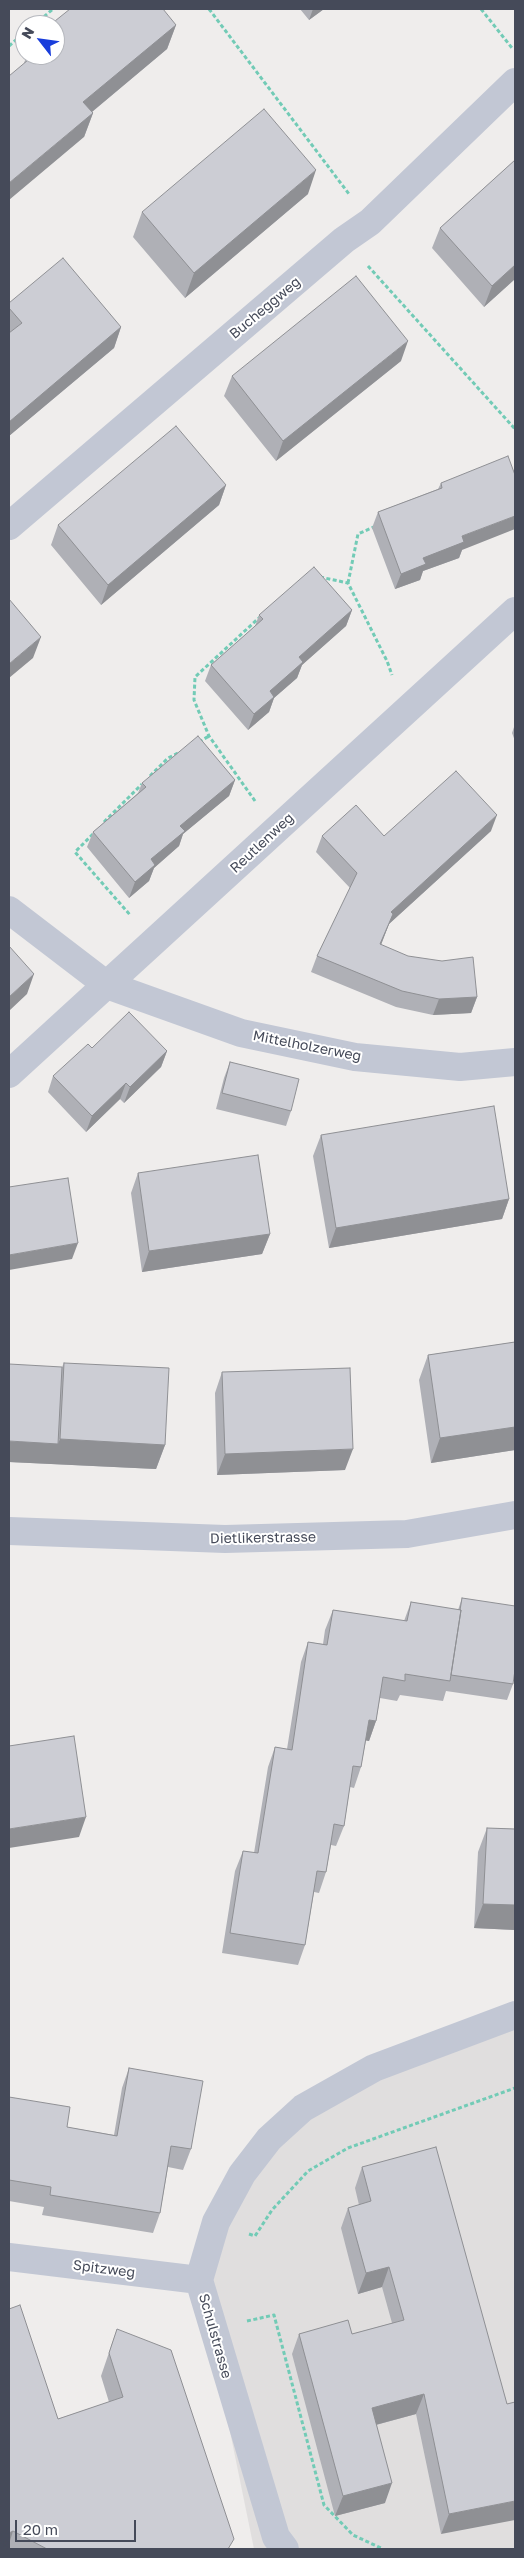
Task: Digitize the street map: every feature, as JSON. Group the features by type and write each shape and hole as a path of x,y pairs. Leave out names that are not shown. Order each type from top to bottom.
{"street":[{"name":"Bucheggweg","path":"9,526 344,240 370,222 515,82"},
{"name":"Reutlenweg","path":"9,1074 515,611"},
{"name":"Mittelholzerweg","path":"9,910 107,985 241,1033 355,1057 460,1066 515,1062"},
{"name":"Dietlikerstrasse","path":"9,1531 225,1539 407,1534 515,1515"},
{"name":"Schulstrasse","path":"285,2549 276,2537 199,2280 216,2222 242,2174 269,2139 303,2108 374,2068 515,2015"},
{"name":"Spitzweg","path":"9,2257 199,2280"}],"path":[{"path":"209,9 370,222"},
{"path":"481,9 515,52"},
{"path":"344,240 515,429"},
{"path":"384,522 358,534 348,583 387,661 404,712"},
{"path":"315,576 348,583"},
{"path":"265,612 195,677 194,700 209,736 275,831"},
{"path":"193,745 209,736"},
{"path":"102,825 168,758 185,750"},
{"path":"95,832 75,852 154,942"},
{"path":"216,2222 255,2236 272,2210 308,2171 348,2148 515,2088"},
{"path":"212,2328 274,2315 324,2505 353,2535 383,2549"}],"shaded area":[{"path":"515,2015 515,2549 254,2549 199,2280 216,2222 303,2108"}],"building":[{"path":"70,9 163,9 176,25 83,102 93,113 9,183 9,76 22,65 65,65 65,15 62,15"},
{"path":"264,109 316,170 194,273 142,212"},
{"path":"515,160 515,265 492,286 440,228"},
{"path":"63,258 121,327 9,422 9,333 22,323 9,308 9,303"},
{"path":"356,276 408,341 283,441 232,376"},
{"path":"176,426 226,485 108,585 58,525"},
{"path":"508,456 515,475 515,516 462,536 464,542 423,558 426,564 401,574 378,512 442,488 441,483"},
{"path":"314,567 352,610 299,657 303,662 270,691 274,697 254,714 211,665 263,619 259,615"},
{"path":"9,599 41,637 9,664"},
{"path":"198,736 235,780 180,826 185,831 151,859 155,865 135,882 93,832 146,787 142,783"},
{"path":"456,771 497,815 391,912 393,914 380,944 408,956 442,961 473,957 477,997 439,999 402,991 317,956 357,873 322,836 356,805 384,836"},
{"path":"9,946 34,974 9,997"},
{"path":"129,1012 167,1051 130,1087 126,1083 92,1116 53,1076 88,1044 92,1048"},
{"path":"230,1062 299,1079 291,1111 222,1093"},
{"path":"494,1106 509,1199 336,1228 321,1135"},
{"path":"258,1155 270,1234 149,1251 138,1173"},
{"path":"68,1178 78,1243 9,1255 9,1187"},
{"path":"515,1342 515,1427 440,1438 428,1355"},
{"path":"64,1363 169,1368 165,1445 60,1439"},
{"path":"9,1364 62,1367 58,1444 9,1441"},
{"path":"350,1368 353,1449 225,1454 222,1372"},
{"path":"462,1598 515,1606 515,1670 513,1684 451,1675"},
{"path":"411,1602 461,1610 450,1681 405,1674 405,1681 383,1677 376,1721 369,1720 361,1767 353,1766 344,1826 334,1824 326,1872 317,1871 305,1945 230,1933 243,1851 258,1853 275,1747 292,1750 308,1642 327,1645 333,1610 407,1621"},
{"path":"74,1736 86,1817 9,1829 9,1746"},
{"path":"487,1828 515,1829 515,1905 483,1904"},
{"path":"129,2068 203,2081 191,2149 171,2146 160,2213 50,2195 51,2187 9,2180 9,2097 70,2107 67,2127 117,2136"},
{"path":"436,2147 507,2404 515,2402 515,2501 449,2514 424,2394 372,2408 392,2483 343,2496 299,2334 348,2320 352,2334 404,2320 389,2267 366,2273 348,2208 371,2201 362,2167"},
{"path":"20,2305 58,2419 123,2397 109,2353 117,2329 171,2350 234,2539 228,2549 47,2549 13,2531 9,2533 9,2309"}]}
